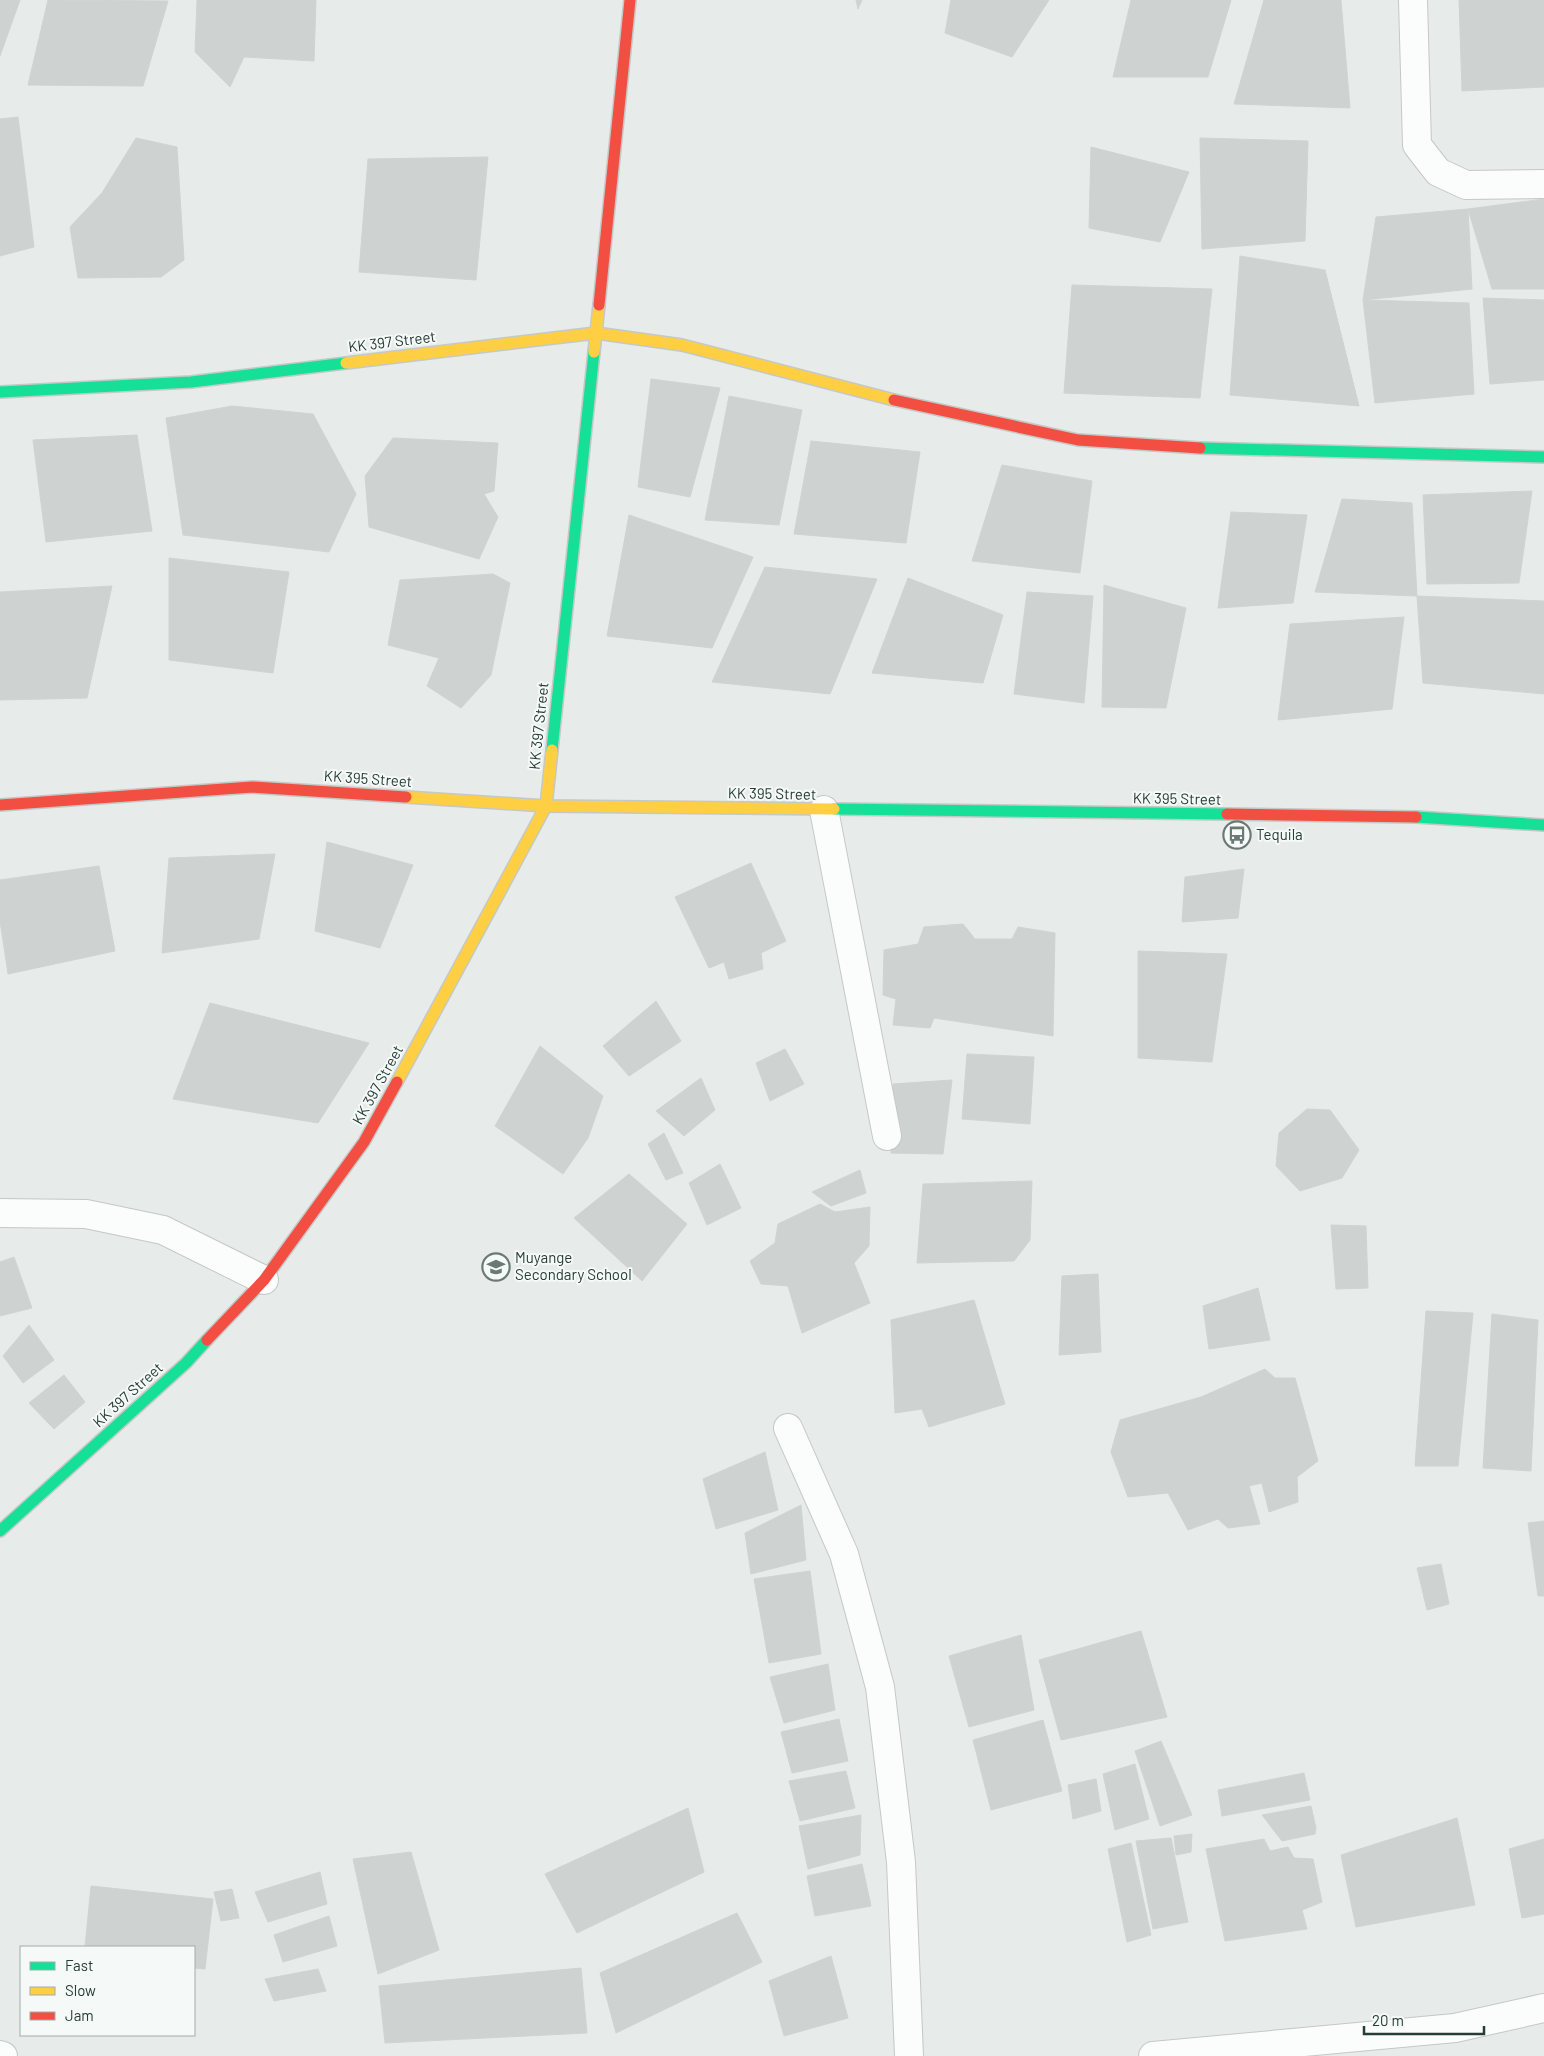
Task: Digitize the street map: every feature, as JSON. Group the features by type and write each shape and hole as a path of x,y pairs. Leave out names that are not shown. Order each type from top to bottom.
{"street":[{"path":"630,0 596,333 682,345 930,409 1078,440 1223,450 1544,457"},
{"path":"1413,0 1418,145 1438,172 1466,185 1544,184"},
{"name":"KK 397 Street","path":"0,392 191,382 596,333 546,806 492,909 364,1142 264,1280 186,1363 0,1531"},
{"name":"KK 395 Street","path":"0,805 252,787 546,806 1403,816 1544,825"},
{"path":"824,810 888,1136"},
{"path":"0,1214 86,1214 163,1230 264,1280"},
{"path":"788,1428 844,1554 880,1687 900,1862 909,2056"},
{"path":"1153,2056 1456,2028 1544,2008"}],"building":[{"path":"0,0 20,0 0,56"},
{"path":"48,0 168,1 143,86 28,85"},
{"path":"197,0 316,0 314,61 244,57 230,87 195,52"},
{"path":"856,0 862,0 858,9"},
{"path":"951,0 1049,0 1012,57 945,33"},
{"path":"1131,0 1231,0 1208,77 1113,77"},
{"path":"1264,0 1341,0 1350,108 1234,104"},
{"path":"1459,0 1544,0 1544,87 1462,91"},
{"path":"18,117 34,247 0,256 0,119"},
{"path":"136,138 177,147 184,260 161,277 78,278 70,227 102,193"},
{"path":"1200,138 1308,141 1305,241 1202,249"},
{"path":"1091,147 1189,172 1160,242 1089,228"},
{"path":"488,157 476,280 359,272 368,159"},
{"path":"1544,199 1544,289 1492,289 1468,209"},
{"path":"1468,209 1472,289 1363,300 1376,217"},
{"path":"1240,256 1325,270 1359,406 1230,395"},
{"path":"1072,285 1212,289 1200,398 1064,393"},
{"path":"1483,298 1544,300 1544,380 1490,384"},
{"path":"1363,300 1469,303 1474,394 1375,403"},
{"path":"651,379 720,388 690,497 638,487"},
{"path":"729,396 802,410 779,525 705,520"},
{"path":"232,406 313,414 356,494 329,552 183,535 166,418"},
{"path":"137,435 152,531 46,542 33,440"},
{"path":"393,438 498,443 494,491 484,494 498,517 479,559 369,527 365,476"},
{"path":"811,441 920,452 906,543 794,534"},
{"path":"1002,465 1092,481 1080,573 972,561"},
{"path":"1532,491 1519,583 1427,584 1423,495"},
{"path":"1342,499 1412,503 1417,596 1315,592"},
{"path":"1231,512 1307,515 1293,603 1218,608"},
{"path":"629,515 753,557 712,648 607,636"},
{"path":"169,558 289,572 273,673 169,660"},
{"path":"765,567 877,579 830,694 712,682"},
{"path":"493,574 510,583 491,675 461,708 427,686 439,658 388,645 400,580"},
{"path":"908,578 1003,615 983,683 872,673"},
{"path":"1104,585 1186,608 1166,708 1102,707"},
{"path":"112,586 87,698 0,700 0,592"},
{"path":"1027,592 1093,596 1084,703 1014,694"},
{"path":"1417,596 1544,601 1544,694 1423,683"},
{"path":"1404,617 1392,709 1278,720 1290,624"},
{"path":"327,842 413,865 380,948 315,931"},
{"path":"275,854 259,939 162,953 169,858"},
{"path":"751,863 786,941 761,953 763,969 729,979 724,962 709,968 675,897"},
{"path":"99,866 115,951 8,974 0,921 0,880"},
{"path":"1244,869 1238,918 1182,922 1185,877"},
{"path":"963,924 975,939 1012,939 1018,927 1055,933 1053,1036 934,1018 930,1028 893,1025 896,999 883,995 884,950 918,944 924,927"},
{"path":"1138,951 1227,954 1212,1062 1138,1058"},
{"path":"656,1001 681,1041 629,1076 603,1046"},
{"path":"210,1003 369,1043 318,1123 173,1099"},
{"path":"540,1046 603,1096 588,1138 563,1174 495,1126"},
{"path":"785,1049 804,1084 770,1101 756,1063"},
{"path":"967,1054 1034,1057 1030,1124 962,1119"},
{"path":"701,1078 715,1110 684,1136 656,1111"},
{"path":"952,1080 943,1154 891,1153 893,1084"},
{"path":"1307,1109 1330,1110 1359,1150 1342,1178 1300,1191 1276,1166 1279,1133"},
{"path":"664,1133 683,1173 666,1180 648,1144"},
{"path":"720,1164 741,1208 707,1225 689,1183"},
{"path":"860,1170 866,1193 831,1206 812,1192"},
{"path":"629,1174 687,1224 642,1281 574,1218"},
{"path":"1032,1181 1030,1240 1014,1261 917,1263 923,1184"},
{"path":"820,1204 835,1212 870,1207 869,1246 854,1263 870,1303 802,1333 788,1286 761,1284 750,1261 775,1243 778,1224"},
{"path":"1331,1225 1366,1226 1368,1288 1336,1289"},
{"path":"14,1257 32,1308 0,1316 0,1262"},
{"path":"1098,1274 1101,1352 1059,1355 1062,1276"},
{"path":"1258,1288 1270,1340 1209,1349 1203,1306"},
{"path":"974,1300 1005,1404 929,1427 922,1409 895,1413 891,1320"},
{"path":"1426,1311 1473,1313 1458,1466 1415,1466"},
{"path":"1492,1314 1538,1320 1531,1471 1483,1468"},
{"path":"29,1325 54,1360 23,1383 3,1356"},
{"path":"1265,1369 1275,1378 1295,1378 1318,1461 1297,1477 1298,1502 1269,1512 1262,1483 1249,1486 1260,1524 1228,1528 1218,1519 1188,1530 1168,1493 1128,1497 1111,1452 1120,1420 1201,1397"},
{"path":"64,1375 85,1402 54,1429 29,1403"},
{"path":"765,1452 778,1510 716,1529 703,1479"},
{"path":"801,1505 806,1560 751,1574 745,1533"},
{"path":"1544,1521 1544,1596 1538,1596 1528,1523"},
{"path":"1441,1564 1449,1604 1427,1610 1417,1568"},
{"path":"810,1571 821,1654 769,1663 754,1579"},
{"path":"1141,1631 1167,1717 1061,1740 1039,1660"},
{"path":"1021,1635 1034,1710 969,1727 949,1656"},
{"path":"828,1664 835,1710 784,1723 770,1677"},
{"path":"839,1719 848,1761 792,1773 781,1732"},
{"path":"1043,1720 1062,1791 991,1810 973,1740"},
{"path":"1161,1741 1192,1815 1160,1826 1135,1751"},
{"path":"1135,1764 1149,1819 1115,1830 1103,1774"},
{"path":"846,1771 855,1808 800,1821 789,1781"},
{"path":"1304,1773 1310,1800 1222,1816 1218,1790"},
{"path":"1096,1779 1101,1811 1073,1819 1068,1785"},
{"path":"1311,1806 1316,1828 1315,1834 1282,1841 1262,1815"},
{"path":"688,1808 704,1872 577,1933 545,1874"},
{"path":"861,1815 860,1855 808,1869 799,1826"},
{"path":"1457,1818 1475,1905 1356,1927 1341,1855"},
{"path":"1192,1834 1191,1852 1176,1855 1174,1836"},
{"path":"1171,1838 1188,1922 1153,1929 1136,1841"},
{"path":"1264,1839 1270,1851 1288,1847 1294,1858 1313,1859 1322,1902 1302,1910 1307,1929 1225,1941 1206,1849"},
{"path":"1544,1839 1544,1914 1522,1918 1509,1849"},
{"path":"1131,1843 1151,1935 1127,1942 1108,1849"},
{"path":"411,1852 439,1950 378,1974 353,1859"},
{"path":"862,1864 871,1906 815,1916 807,1876"},
{"path":"320,1872 327,1904 268,1922 255,1892"},
{"path":"91,1886 213,1899 205,1969 195,1968 195,1946 85,1946"},
{"path":"232,1889 239,1918 221,1921 214,1892"},
{"path":"737,1913 762,1962 616,2033 600,1973"},
{"path":"329,1916 337,1946 283,1962 274,1935"},
{"path":"831,1956 848,2018 784,2036 769,1981"},
{"path":"581,1968 587,2033 385,2043 379,1986"},
{"path":"318,1969 326,1991 274,2001 265,1979"}],"traffic: fast":[{"path":"552,750 594,352"},
{"path":"0,392 191,382 346,363"},
{"path":"1200,448 1544,457"},
{"path":"834,809 1227,814"},
{"path":"1416,817 1544,825"},
{"path":"0,1531 186,1363 207,1340"}],"traffic: slow":[{"path":"599,305 596,333 682,345 894,400"},
{"path":"346,363 596,333 594,352"},
{"path":"397,1082 546,806 552,750"},
{"path":"406,797 546,806 834,809"}],"traffic: jam":[{"path":"599,305 630,0"},
{"path":"894,400 1078,440 1200,448"},
{"path":"0,805 252,787 406,797"},
{"path":"1227,814 1416,817"},
{"path":"207,1340 264,1280 364,1142 397,1082"}],"place":[{"name":"Tequila","path":"1237,835"},
{"name":"Muyange Secondary School","path":"496,1267"}]}
